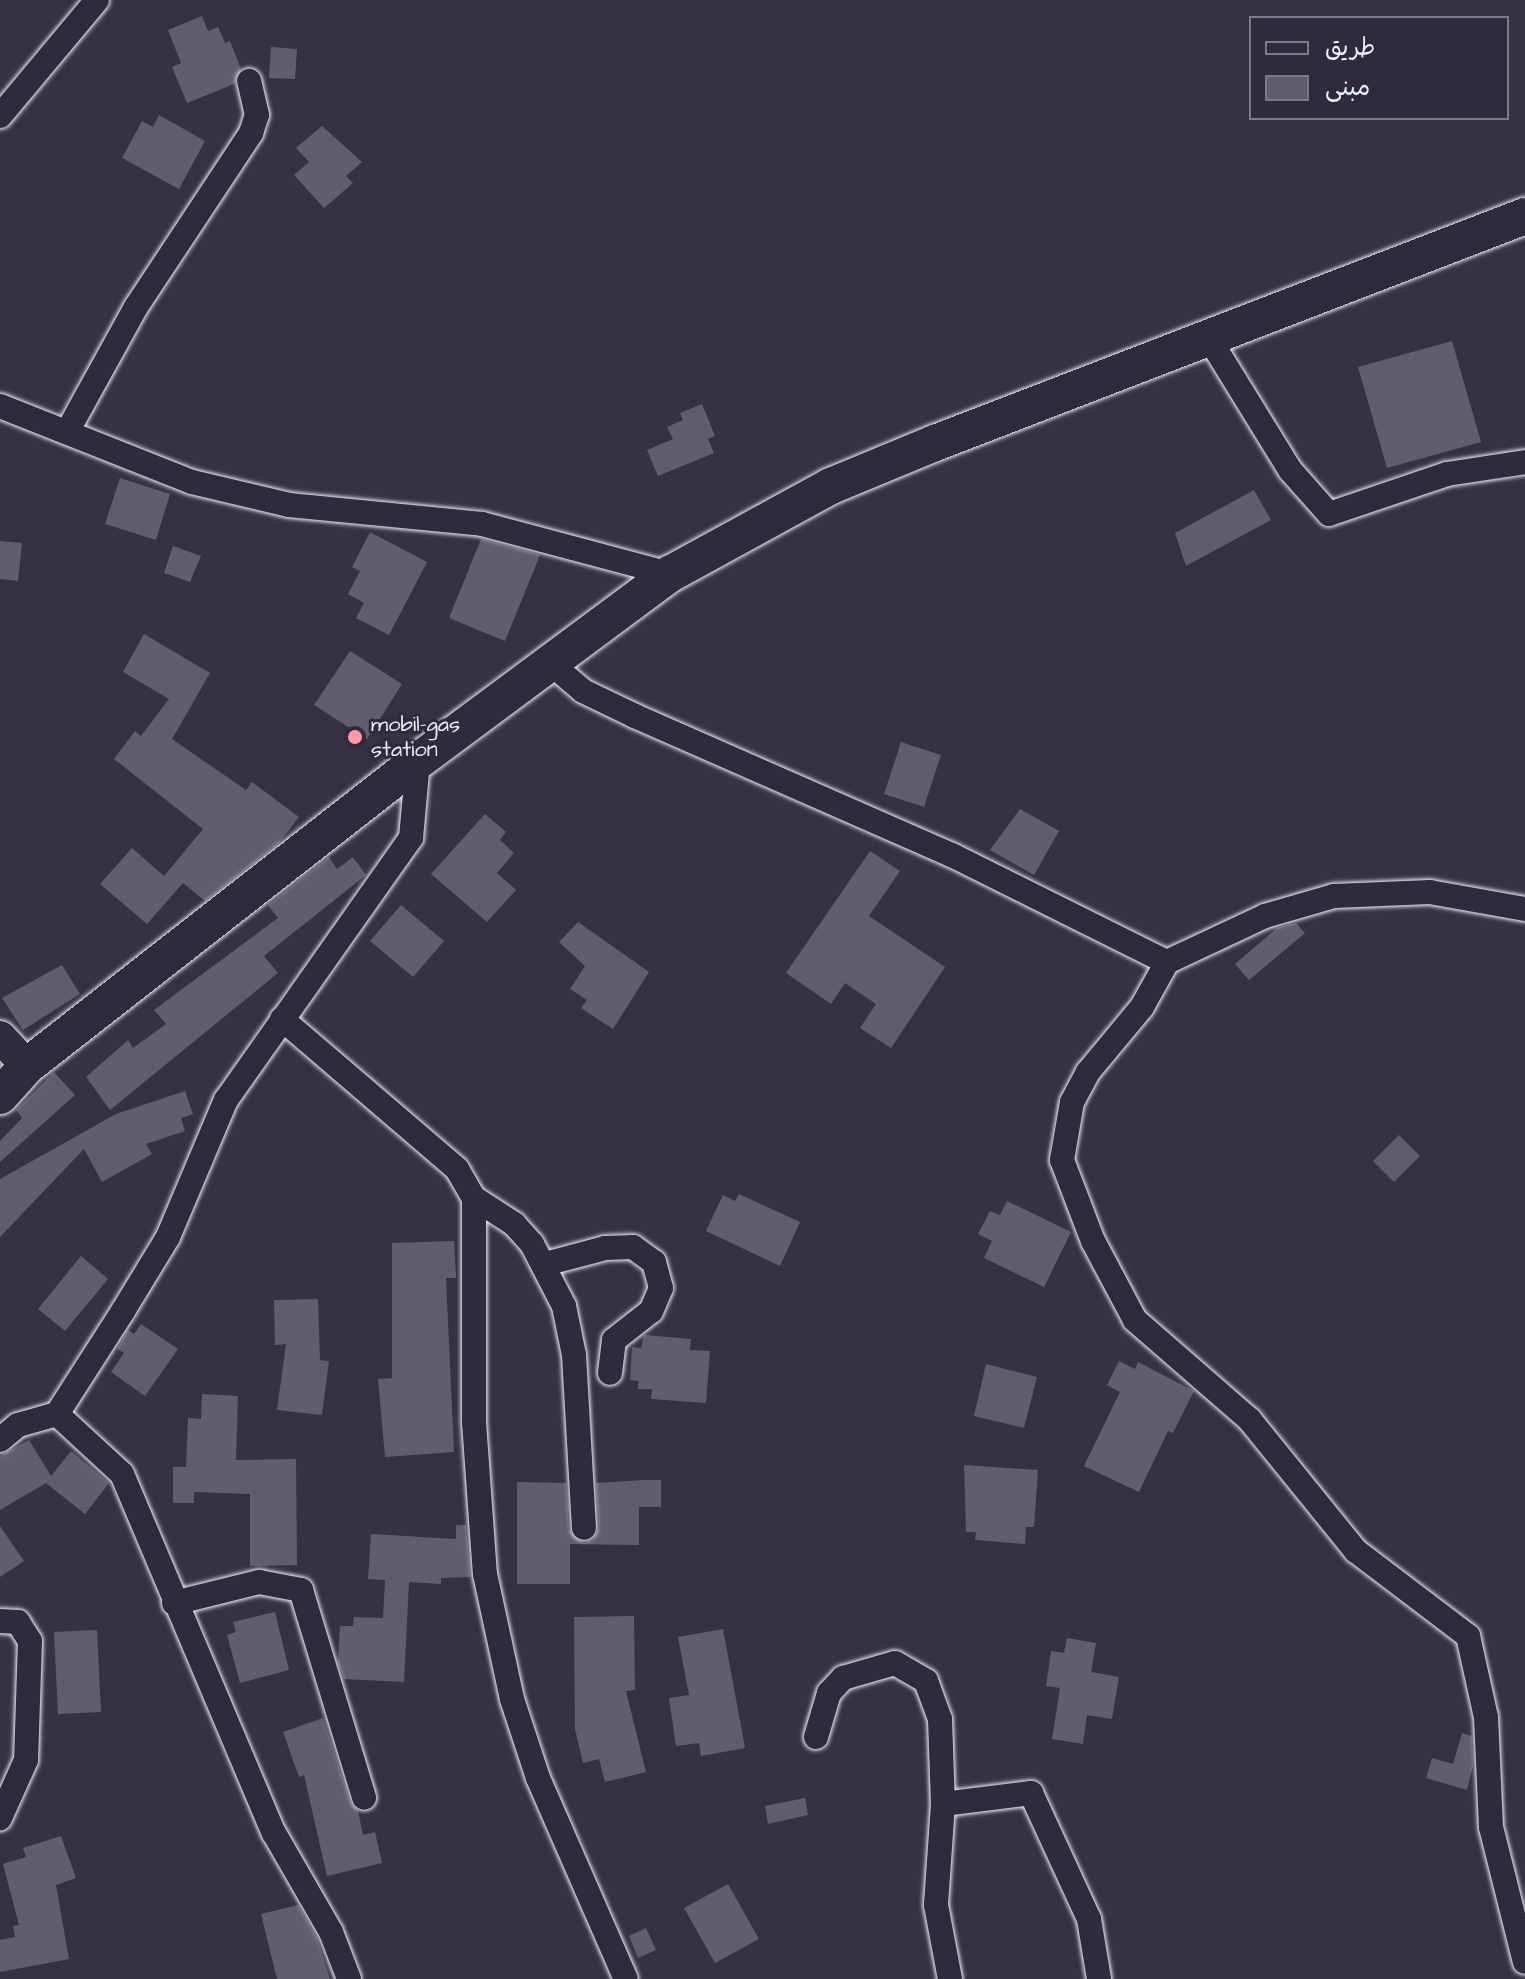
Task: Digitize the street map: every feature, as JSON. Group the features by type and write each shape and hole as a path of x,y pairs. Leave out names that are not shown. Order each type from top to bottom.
{"main road":[{"path":"0,1096 27,1066 418,761 548,661 670,574 831,486 1207,335 1519,222"}],"street":[{"path":"0,116 97,0"},
{"path":"67,432 136,307 251,133 257,115 249,81"},
{"path":"1207,335 1290,470 1329,514 1447,474 1525,462"},
{"path":"0,406 192,482 289,505 482,524 670,574"},
{"path":"548,661 583,691 952,855 1167,962"},
{"path":"0,1440 18,1425 57,1414 168,1237 226,1100 411,838 418,761"},
{"path":"1525,909 1430,892 1334,896 1265,916 1167,962 1072,1102 1063,1135 1067,1179 1135,1320 1249,1419 1356,1551 1468,1636 1486,1717 1491,1827 1525,1962"},
{"path":"282,1019 457,1169 474,1198 514,1224 545,1264 564,1306 574,1355 584,1528"},
{"path":"0,1037 27,1066"},
{"path":"474,1198 474,1422 485,1574 512,1699 538,1778 626,1979"},
{"path":"545,1264 605,1248 633,1247 654,1262 661,1288 651,1311 614,1340 610,1373"},
{"path":"57,1414 122,1474 174,1603 274,1833 346,1970 360,1979"},
{"path":"174,1603 259,1582 301,1590 364,1798"},
{"path":"0,1621 18,1622 30,1641 26,1760 0,1818"},
{"path":"816,1737 829,1693 843,1678 895,1663 926,1681 940,1719 943,1804 936,1905 950,1979"},
{"path":"943,1804 1031,1793 1089,1919 1099,1979"}],"building":[{"path":"202,16 208,31 218,27 225,43 230,41 241,69 234,84 187,103 172,67 181,63 168,30"},
{"path":"271,47 297,49 295,79 269,78"},
{"path":"159,115 205,141 179,189 122,158 142,121 153,127"},
{"path":"322,126 362,162 346,176 353,183 324,208 294,175 309,162 296,148"},
{"path":"1452,341 1481,442 1387,468 1358,367"},
{"path":"702,404 715,436 708,439 714,453 658,476 647,450 673,439 667,427 683,420 680,413"},
{"path":"120,478 170,494 156,540 105,524"},
{"path":"1254,490 1271,520 1186,566 1175,533"},
{"path":"370,532 427,562 389,635 356,618 364,603 348,594 360,571 352,567"},
{"path":"481,539 540,555 505,641 449,618"},
{"path":"0,541 22,543 18,581 0,579"},
{"path":"173,546 201,556 190,582 164,573"},
{"path":"144,634 210,673 172,739 246,790 252,782 299,817 279,843 205,901 183,883 147,924 100,884 132,848 164,876 203,829 114,759 135,731 141,736 169,699 123,672"},
{"path":"350,651 402,684 367,739 314,705"},
{"path":"901,742 941,755 924,807 884,794"},
{"path":"1020,809 1059,831 1034,875 990,850"},
{"path":"485,814 506,832 500,840 514,853 497,873 516,890 487,922 431,874"},
{"path":"870,851 900,871 869,916 945,967 891,1048 860,1028 876,1004 845,983 831,1004 786,973"},
{"path":"329,857 337,869 353,857 366,875 264,956 278,973 110,1110 86,1077 128,1040 133,1048 166,1024 154,1010 278,918 268,905"},
{"path":"401,905 444,941 413,977 370,941"},
{"path":"578,922 649,972 613,1029 581,1008 587,1000 570,989 585,966 559,942"},
{"path":"1296,923 1305,933 1249,980 1235,964 1277,928"},
{"path":"62,965 80,994 23,1030 2,998"},
{"path":"54,1072 75,1095 0,1162 0,1141 22,1118 16,1110"},
{"path":"185,1091 193,1114 181,1118 185,1131 146,1144 152,1154 102,1182 84,1149 0,1237 0,1179 116,1114"},
{"path":"1399,1135 1420,1156 1394,1182 1373,1161"},
{"path":"739,1194 800,1222 780,1266 706,1231 723,1195 735,1201"},
{"path":"1007,1201 1071,1232 1044,1287 984,1258 992,1241 978,1234 990,1211 1000,1215"},
{"path":"454,1241 456,1278 446,1278 454,1452 385,1457 378,1379 392,1378 392,1243"},
{"path":"81,1256 108,1279 65,1331 38,1309"},
{"path":"318,1299 320,1360 329,1361 322,1415 277,1410 286,1344 275,1345 274,1300"},
{"path":"141,1324 178,1349 145,1396 111,1372 124,1353 117,1349 128,1330 134,1334"},
{"path":"644,1335 691,1339 690,1350 710,1351 706,1403 651,1399 652,1389 638,1389 639,1381 630,1380 632,1347 641,1348"},
{"path":"1119,1361 1135,1369 1138,1362 1194,1391 1173,1433 1168,1431 1139,1492 1084,1466 1120,1392 1107,1385"},
{"path":"986,1364 1037,1377 1024,1428 974,1416"},
{"path":"202,1394 238,1396 236,1460 296,1459 297,1565 250,1566 250,1494 194,1492 194,1503 173,1503 173,1467 186,1467 188,1418 201,1419"},
{"path":"29,1440 51,1476 71,1451 109,1483 85,1514 46,1483 0,1510 0,1456"},
{"path":"964,1465 1038,1470 1034,1527 1026,1527 1025,1544 975,1540 976,1532 966,1532"},
{"path":"661,1480 661,1507 639,1507 639,1545 570,1544 570,1584 517,1584 517,1482 566,1483 569,1530 584,1543 593,1540 599,1528 596,1483"},
{"path":"456,1525 466,1525 470,1577 441,1578 441,1584 409,1582 404,1682 344,1679 338,1662 340,1626 353,1626 354,1617 383,1618 385,1580 368,1579 371,1534 456,1539"},
{"path":"0,1526 24,1561 0,1577"},
{"path":"275,1612 289,1670 240,1683 227,1635 236,1632 233,1622"},
{"path":"634,1616 635,1690 626,1691 646,1772 605,1782 599,1759 583,1763 575,1729 574,1617"},
{"path":"723,1629 745,1748 701,1756 699,1743 676,1746 669,1698 689,1695 678,1637"},
{"path":"97,1630 101,1712 58,1714 54,1632"},
{"path":"1067,1638 1096,1643 1091,1672 1119,1677 1112,1719 1087,1715 1083,1744 1052,1739 1060,1688 1046,1686 1051,1651 1064,1653"},
{"path":"323,1718 350,1802 358,1811 363,1835 375,1832 382,1863 327,1876 304,1775 299,1777 283,1732"},
{"path":"1462,1733 1472,1736 1473,1766 1467,1790 1426,1778 1432,1758 1453,1764"},
{"path":"805,1798 808,1815 768,1824 765,1806"},
{"path":"61,1836 76,1878 56,1885 69,1959 0,1972 0,1940 15,1937 13,1926 19,1925 3,1864 26,1857 23,1848"},
{"path":"728,1884 759,1939 715,1963 684,1908"},
{"path":"298,1905 317,1938 330,1979 277,1979 261,1914"},
{"path":"646,1928 656,1950 638,1958 629,1936"}],"place":[{"name":"mobil-gas station","path":"355,737"}]}
